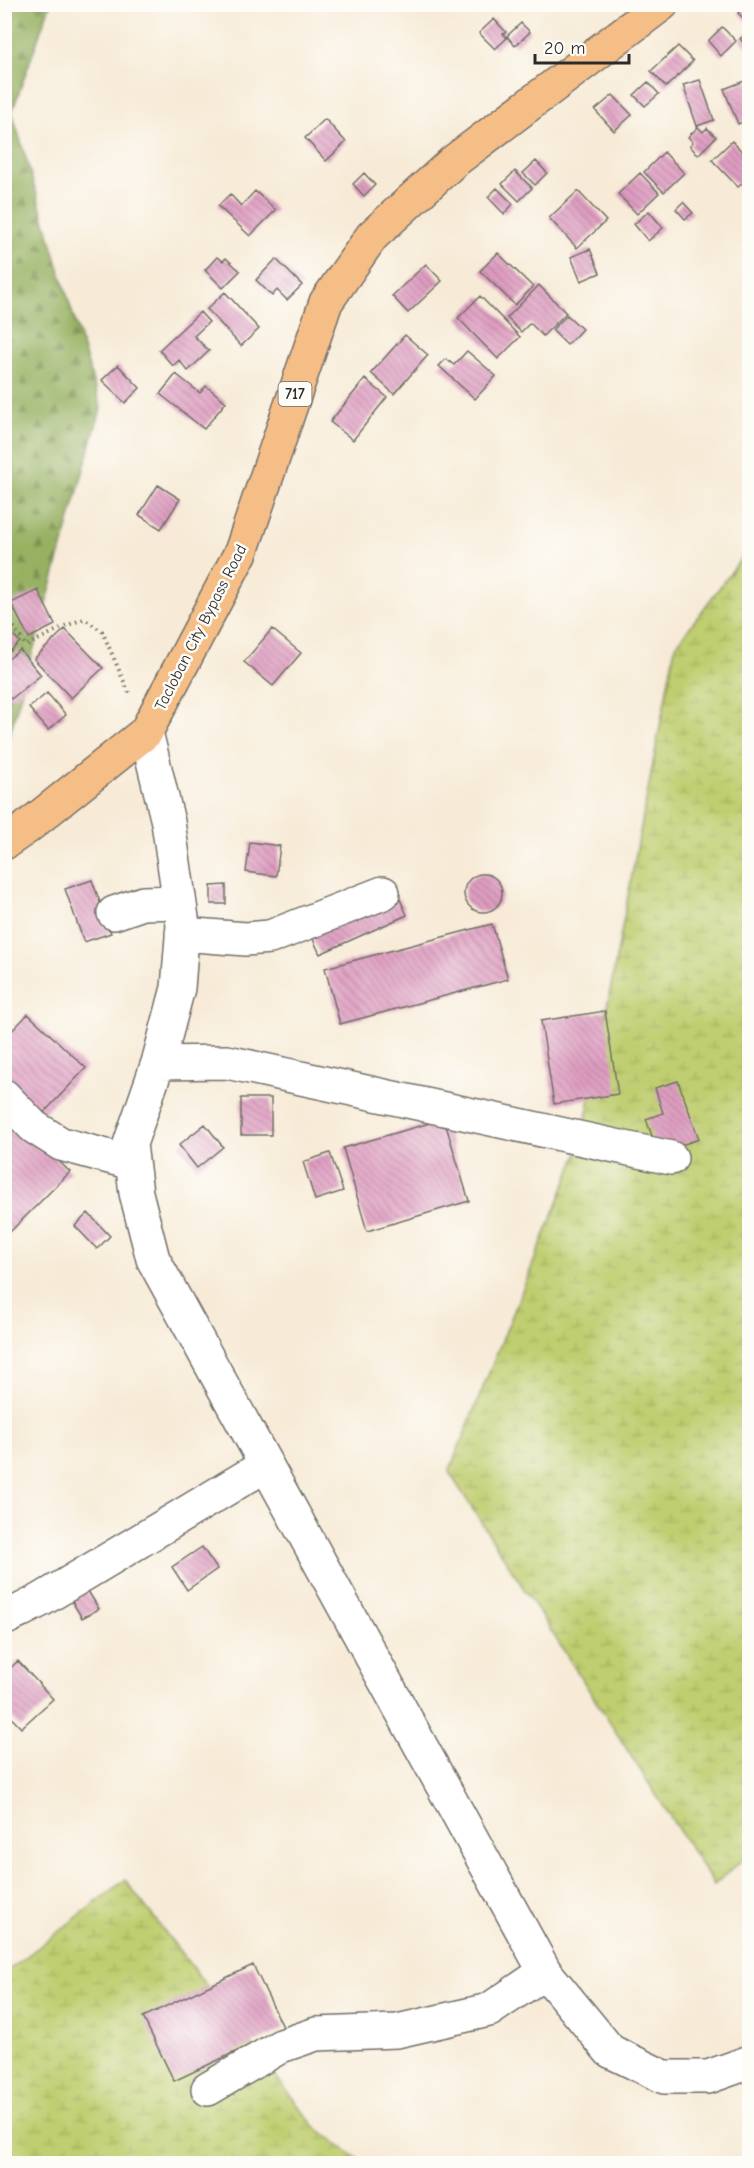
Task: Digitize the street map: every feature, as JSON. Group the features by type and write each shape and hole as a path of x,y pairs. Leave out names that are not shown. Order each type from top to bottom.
{"highway":[{"name":"Tacloban City Bypass Road","path":"4,843 146,732 241,552 326,302 372,236 453,162 662,4"}],"street":[{"path":"146,732 168,822 181,918 178,988 158,1063 130,1144 136,1193 153,1259 545,1972 610,2051 664,2077 708,2077 750,2062"},
{"path":"114,913 143,903 246,939 270,937 382,893"},
{"path":"158,1063 227,1062 671,1158"},
{"path":"4,1096 34,1127 61,1144 132,1163"},
{"path":"4,1619 41,1600 266,1465"},
{"path":"208,2089 280,2046 316,2034 397,2031 489,2010 545,1972"}],"path":[{"path":"4,612 26,646 84,619 102,631 146,732"}],"green space":[{"path":"5,5 50,5 12,112 101,408 5,751"},
{"path":"749,548 750,1853 714,1885 449,1472 581,1145 675,647"},
{"path":"125,1880 314,2126 363,2163 5,2164 5,1973"}],"building":[{"path":"744,8 747,10 750,8 750,25 738,13"},
{"path":"494,19 506,32 503,34 507,38 495,49 479,33"},
{"path":"521,23 530,32 515,46 507,36"},
{"path":"722,27 736,41 721,56 708,41"},
{"path":"750,30 750,50 740,39"},
{"path":"678,46 693,61 666,87 651,71"},
{"path":"700,80 714,120 697,126 683,85"},
{"path":"747,80 750,85 750,119 738,124 724,89"},
{"path":"648,82 659,94 645,106 634,95"},
{"path":"613,95 632,115 614,131 595,110"},
{"path":"325,119 346,142 326,161 305,138"},
{"path":"698,127 703,132 707,128 716,137 698,155 690,146 693,142 688,137"},
{"path":"732,141 750,160 750,177 738,187 712,160"},
{"path":"664,152 684,173 664,192 644,172"},
{"path":"536,161 547,173 535,185 523,173"},
{"path":"515,171 532,188 519,201 502,184"},
{"path":"364,173 375,185 364,196 353,184"},
{"path":"640,173 659,193 637,214 618,194"},
{"path":"497,188 513,204 504,214 488,197"},
{"path":"255,191 276,210 250,236 218,206 230,194 241,206"},
{"path":"578,191 606,221 577,248 549,218"},
{"path":"683,202 693,213 685,219 676,209"},
{"path":"649,211 663,228 648,241 634,224"},
{"path":"590,249 600,273 581,281 571,257"},
{"path":"498,253 533,287 515,305 480,271"},
{"path":"217,257 223,261 226,258 240,271 223,288 205,270"},
{"path":"276,259 302,285 287,300 277,290 272,296 256,280"},
{"path":"426,264 442,281 408,313 392,296"},
{"path":"539,285 566,313 543,336 530,323 521,332 507,318"},
{"path":"225,292 259,329 241,346 207,309"},
{"path":"480,296 520,337 498,359 458,318"},
{"path":"200,312 209,322 194,336 209,351 188,371 179,360 173,366 159,350"},
{"path":"567,315 582,329 567,345 552,330"},
{"path":"405,335 428,355 394,394 371,373"},
{"path":"467,351 496,376 475,399 439,366 446,359 454,365"},
{"path":"118,365 140,388 125,403 102,380"},
{"path":"176,374 200,393 206,386 226,402 204,429 160,394"},
{"path":"365,379 387,397 353,440 330,422"},
{"path":"158,485 180,499 161,529 139,515"},
{"path":"38,590 55,625 29,638 11,603"},
{"path":"4,626 20,642 4,657"},
{"path":"65,629 103,668 71,698 34,659"},
{"path":"272,629 301,653 273,686 244,662"},
{"path":"20,650 41,675 11,699 4,690 4,662"},
{"path":"47,693 66,715 48,730 29,708"},
{"path":"250,842 280,846 276,876 246,872"},
{"path":"483,874 497,879 502,893 497,907 483,912 469,907 464,893 469,879"},
{"path":"92,880 111,933 84,942 65,889"},
{"path":"226,885 226,904 211,904 211,886"},
{"path":"399,897 407,915 320,954 311,935"},
{"path":"492,924 508,979 340,1024 325,968"},
{"path":"605,1011 618,1094 554,1104 541,1021"},
{"path":"28,1014 86,1068 36,1121 4,1091 4,1039"},
{"path":"678,1081 699,1139 658,1153 646,1119 663,1113 655,1088"},
{"path":"241,1098 271,1098 271,1135 241,1135"},
{"path":"4,1107 70,1172 11,1231 4,1224"},
{"path":"444,1119 469,1201 367,1231 343,1148"},
{"path":"205,1124 223,1147 197,1168 179,1145"},
{"path":"330,1153 343,1191 315,1200 303,1162"},
{"path":"88,1213 110,1236 97,1249 75,1226"},
{"path":"202,1547 217,1569 187,1590 172,1567"},
{"path":"88,1591 99,1609 82,1618 71,1600"},
{"path":"18,1661 53,1699 21,1728 4,1710 4,1674"},
{"path":"253,1965 284,2029 174,2081 143,2017"}]}
